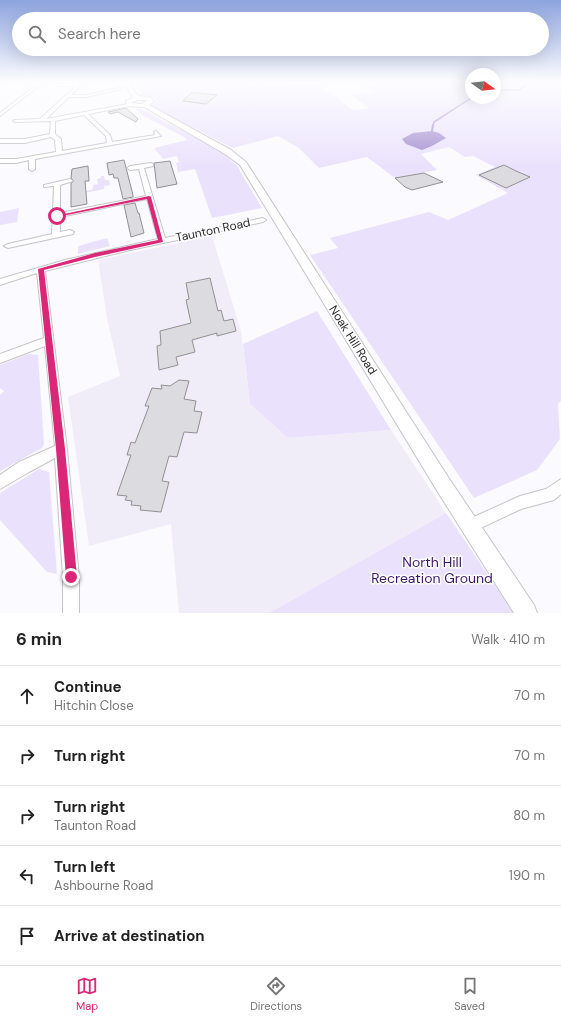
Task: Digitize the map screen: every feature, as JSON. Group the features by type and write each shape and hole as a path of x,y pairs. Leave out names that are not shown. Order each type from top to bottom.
{"street":[{"path":"40,121 52,110"},
{"path":"15,121 53,120 106,110"},
{"name":"Noak Hill Road","path":"153,110 228,152 243,164 526,613"},
{"path":"85,114 108,136 110,144"},
{"path":"52,135 53,120"},
{"path":"0,142 25,141 52,135 58,139 59,153"},
{"path":"0,161 16,161 59,153 101,148 110,144 158,136"},
{"path":"32,158 32,169"},
{"path":"130,168 151,165"},
{"path":"141,167 162,241"},
{"path":"46,186 70,181"},
{"path":"56,236 57,184"},
{"path":"57,216 149,197"},
{"name":"Taunton Road","path":"0,282 41,269 95,255 263,220"},
{"path":"8,246 70,232"},
{"path":"41,269 61,449 71,577 71,613"},
{"path":"0,359 48,340"},
{"path":"0,482 24,467 61,449"},
{"path":"470,526 520,503 549,495 561,486"}],"shaded area":[{"path":"432,131 439,133 446,138 422,150 406,144 402,139 413,133"},
{"path":"212,236 241,331 250,404 288,438 391,430 446,513 269,613 179,613 171,524 89,546 68,397 120,376 107,318 98,260"}],"green space":[{"path":"136,110 143,110 222,152 237,166 262,208 212,218 195,169 178,172 176,163 179,162 177,156 163,159 154,148 187,140 140,114"},
{"path":"158,110 561,110 561,401 558,404 560,439 537,470 474,498 310,255 338,248 330,238 429,212 448,220 508,193 476,175 495,167 473,156 465,157 449,147 421,154 437,170 395,178 367,157 319,168 299,148 278,136 233,148"},
{"path":"101,176 104,176 105,180 109,180 110,185 104,186 104,189 71,196 93,189 93,185 98,184 97,179 101,178"},
{"path":"19,208 17,222 0,225 0,212"},
{"path":"107,238 110,246 78,254 78,246"},
{"path":"317,311 391,430 288,438 250,404 243,344"},
{"path":"28,354 38,355 44,444 42,448 0,471 0,395 4,391 0,388 0,365"},
{"path":"39,469 49,472 57,574 47,572 0,520 0,493"},
{"name":"North Hill Recreation Ground","path":"446,513 514,613 269,613"}],"building":[{"path":"128,110 138,119 136,122 118,112 110,114 108,112"},
{"path":"124,160 133,197 123,199 118,178 114,178 113,174 109,175 107,163"},
{"path":"170,161 177,184 157,188 154,163"},
{"path":"504,165 530,177 506,188 479,175"},
{"path":"88,166 89,181 85,181 87,204 71,207 71,183 74,181 71,178 72,169"},
{"path":"424,173 443,182 412,190 405,187 395,178"},
{"path":"135,203 144,233 131,237 124,205"},
{"path":"210,278 218,311 221,310 224,321 233,319 236,331 217,336 217,333 192,340 195,352 176,357 178,365 159,370 157,346 161,345 160,331 191,323 186,300 189,299 186,283"},
{"path":"179,380 189,381 184,399 196,401 194,411 202,412 197,433 184,432 177,457 169,456 162,481 169,482 161,512 140,510 141,506 131,505 132,501 125,500 127,496 117,495 131,455 127,455 131,442 135,443 149,406 145,406 152,388 162,389 161,385 170,386"}],"waterway":[{"path":"433,126 434,122 453,110"},
{"path":"432,131 433,125"}],"route":[{"path":"57,216 149,197 162,241 95,255 41,269 61,449 71,577"}]}
